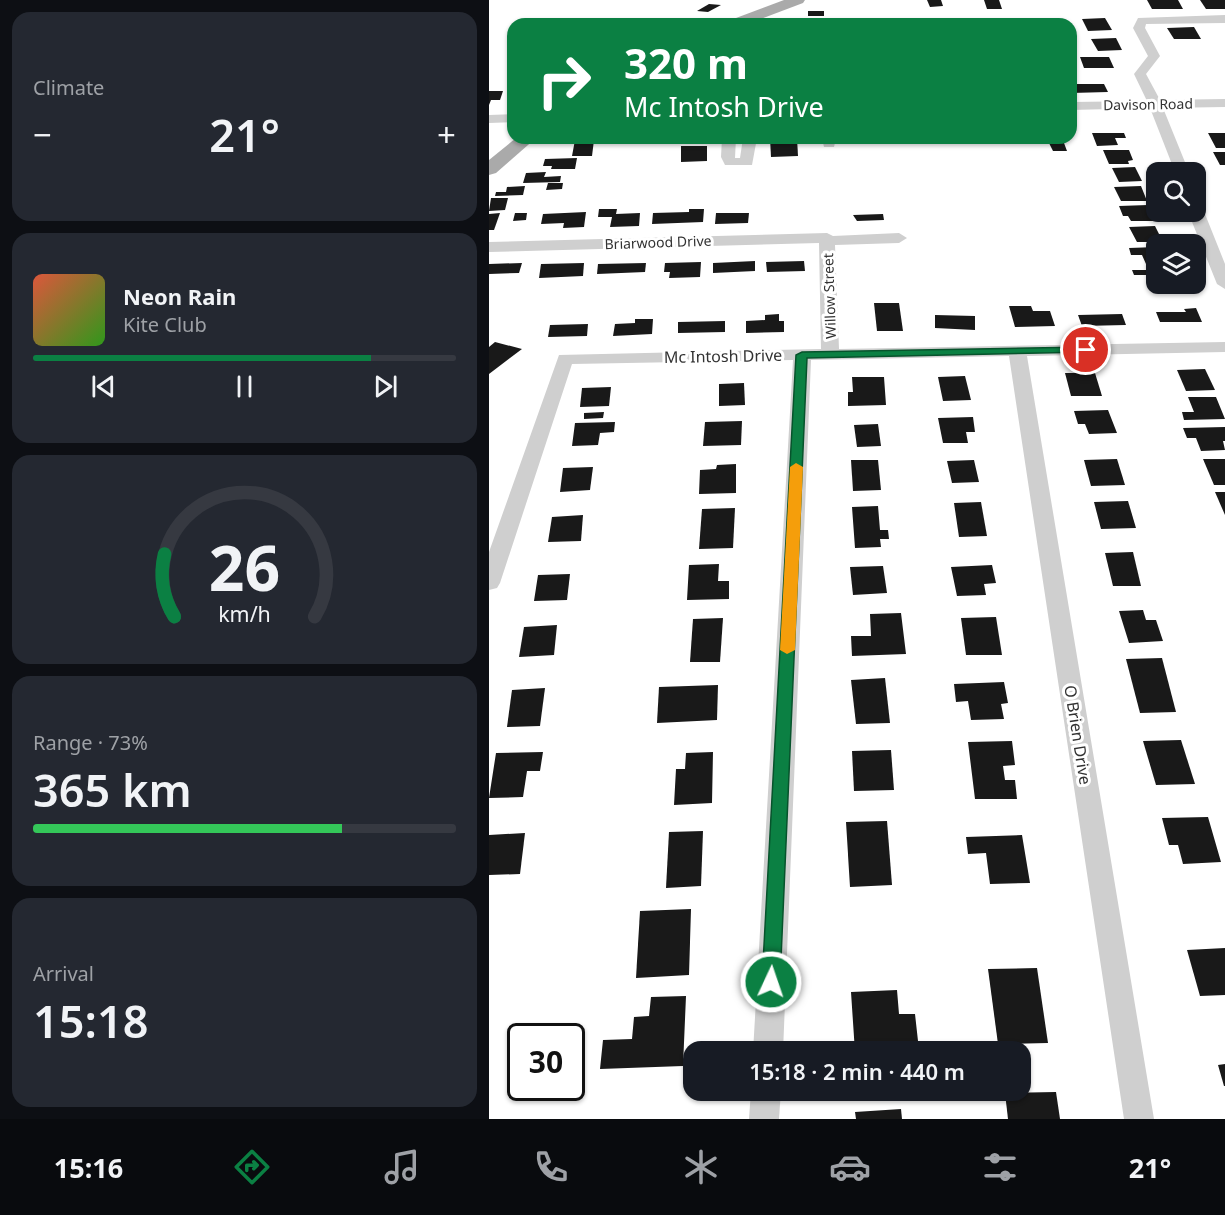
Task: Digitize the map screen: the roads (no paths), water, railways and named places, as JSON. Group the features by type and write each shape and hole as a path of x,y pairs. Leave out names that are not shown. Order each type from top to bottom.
{"main road":[{"path":"749,18 798,0"},
{"path":"491,166 519,144"}],"street":[{"path":"1178,162 1155,104 1140,74 1154,56 1139,28 1142,21 1197,15 1225,18"},
{"name":"Davison Road","path":"1077,106 1225,103"},
{"path":"489,119 507,118"},
{"path":"729,144 728,157 731,162 747,162 749,144"},
{"path":"1203,222 1217,246 1225,284"},
{"name":"Briarwood Drive","path":"489,247 899,238"},
{"name":"Willow Street","path":"827,239 830,354"},
{"name":"Mc Intosh Drive","path":"489,583 565,359 1225,347"},
{"name":"O Brien Drive","path":"1017,351 1139,1119"},
{"path":"769,1041 802,355"},
{"path":"764,1119 765,1101"}]}
